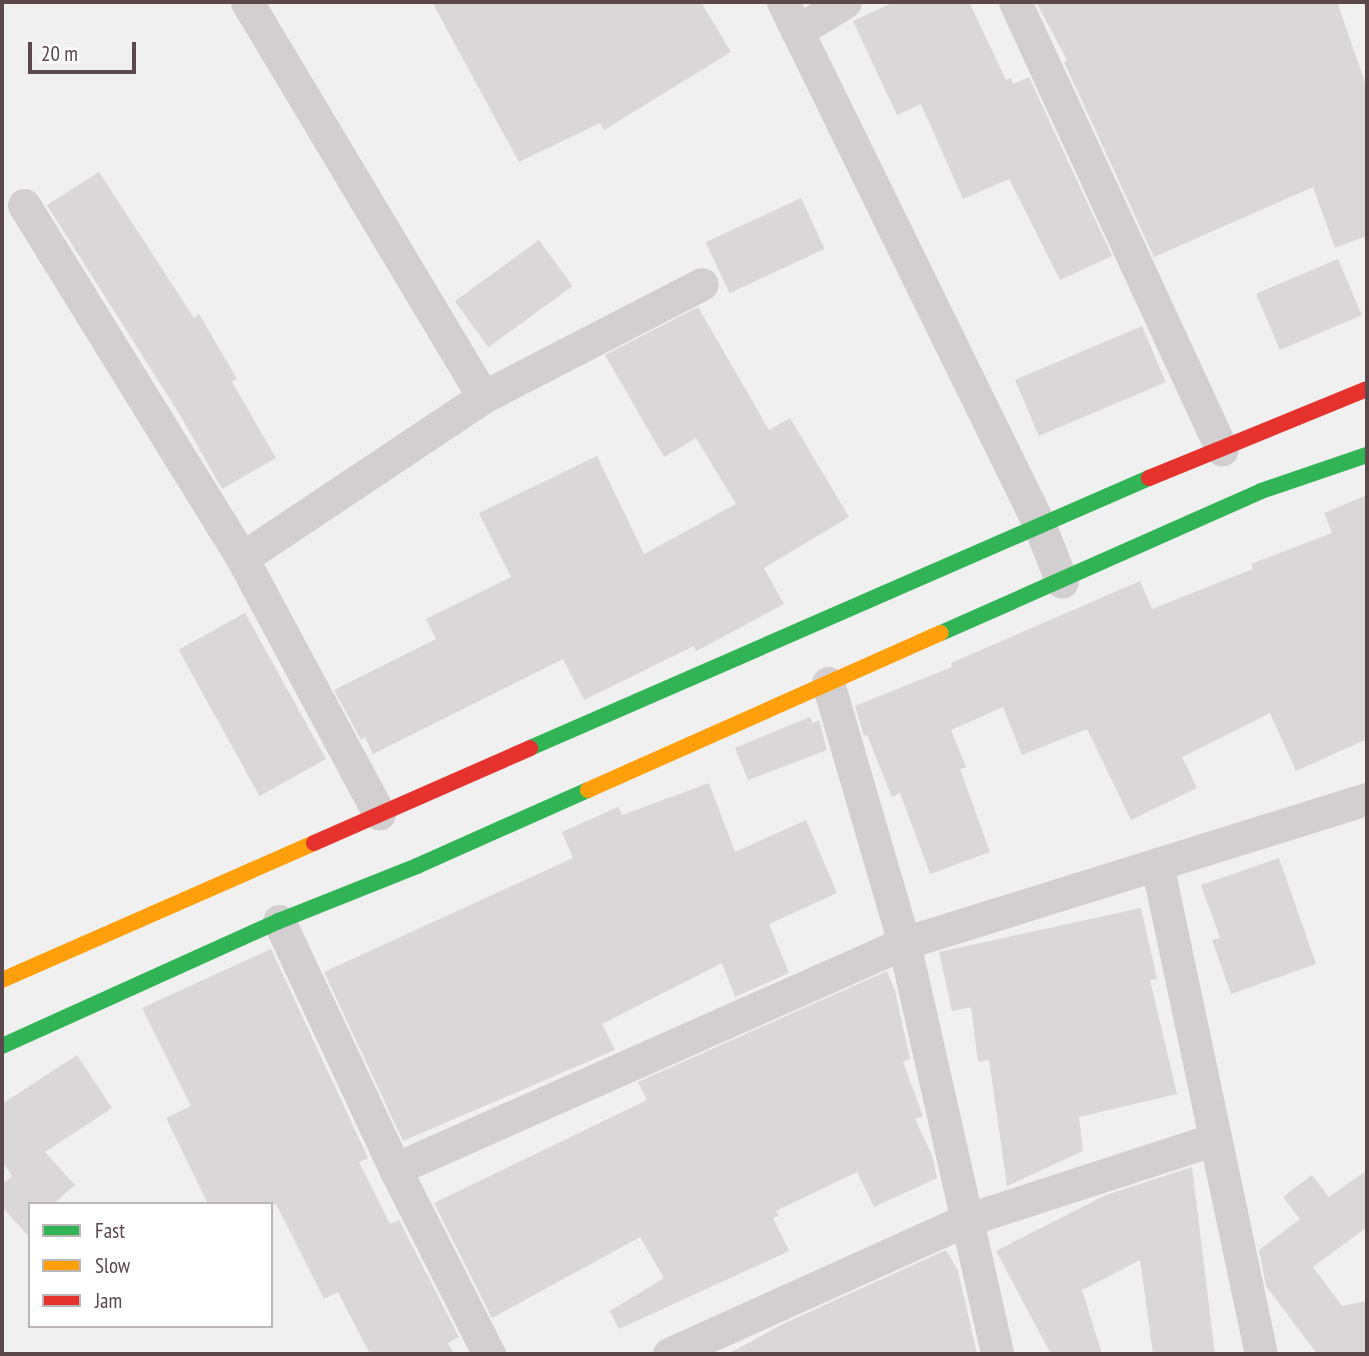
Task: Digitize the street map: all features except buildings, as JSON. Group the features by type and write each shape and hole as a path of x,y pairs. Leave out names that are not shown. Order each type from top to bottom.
{"main road":[{"path":"2,980 1039,524 1367,388"},
{"path":"2,1046 279,921 417,866 1062,582 1261,491 1367,455"}],"street":[{"path":"247,2 483,397"},
{"path":"845,2 790,16 1039,524 1062,582"},
{"path":"1014,2 1222,449"},
{"path":"24,205 242,558 379,814"},
{"path":"242,558 483,397 702,284"},
{"path":"828,683 904,943 997,1354"},
{"path":"395,1169 904,943 1367,799"},
{"path":"1157,864 1261,1354"},
{"path":"279,921 395,1169 489,1354"},
{"path":"669,1354 966,1220 1215,1139"}],"traffic: fast":[{"path":"941,633 1261,491 1367,455"},
{"path":"530,748 1149,478"},
{"path":"2,1046 279,921 417,866 588,790"}],"traffic: slow":[{"path":"588,790 941,633"},
{"path":"2,980 314,843"}],"traffic: jam":[{"path":"1149,478 1367,389"},
{"path":"314,843 530,748"}]}
